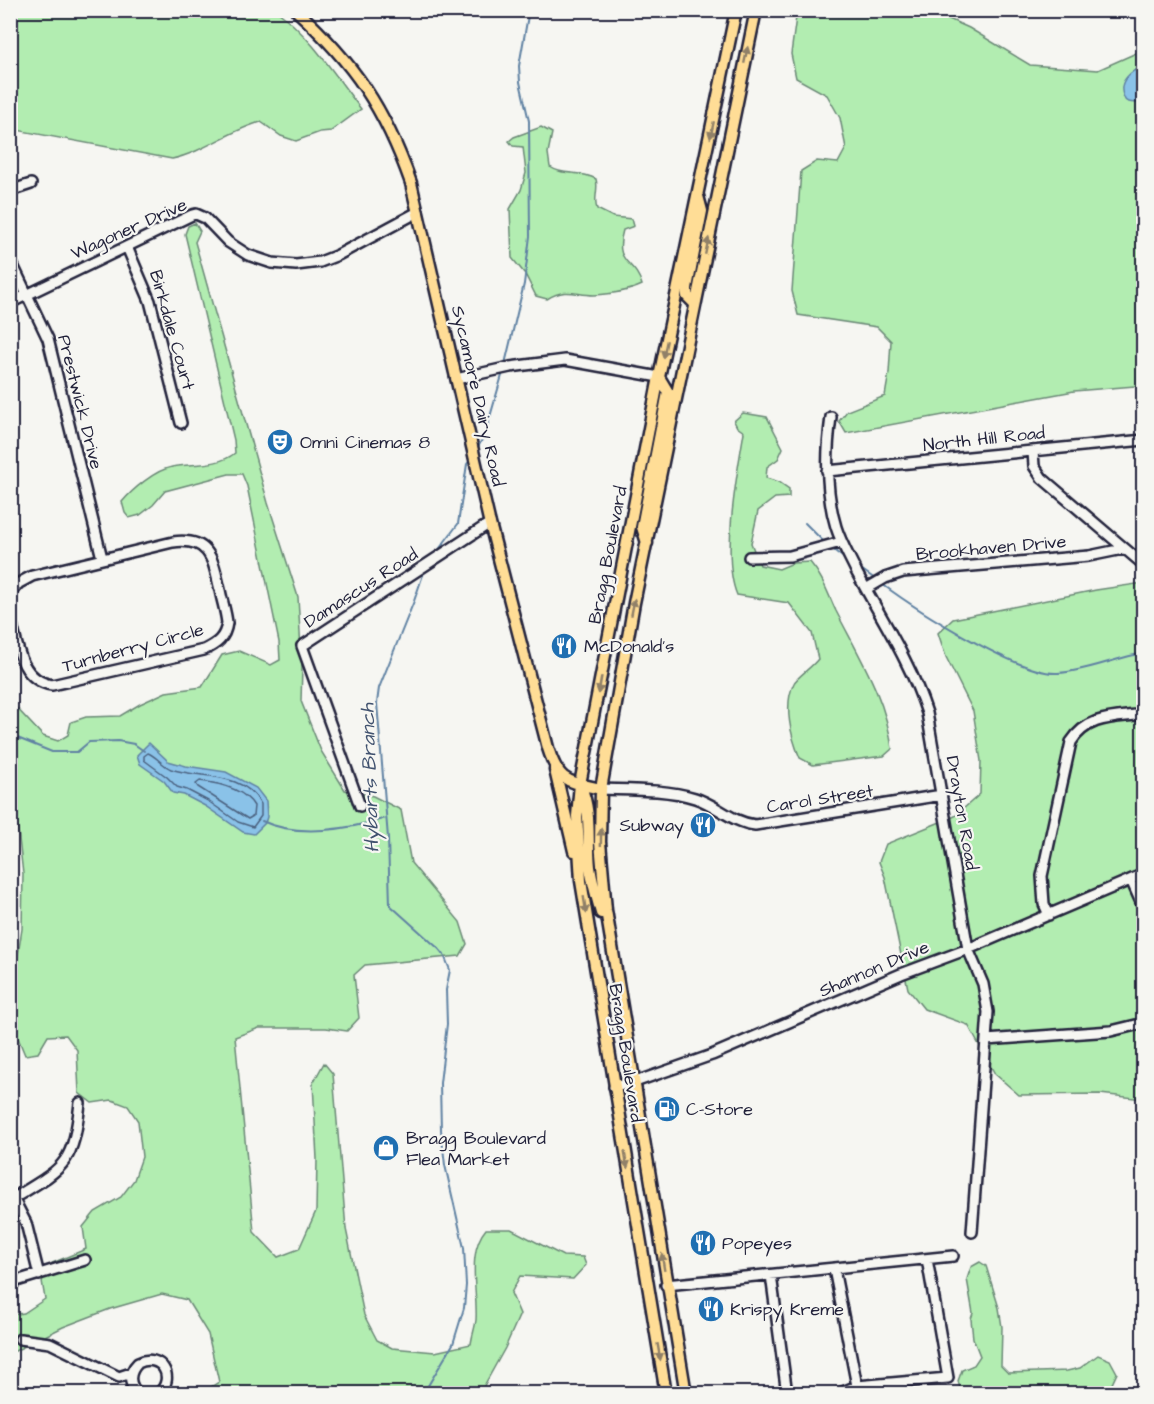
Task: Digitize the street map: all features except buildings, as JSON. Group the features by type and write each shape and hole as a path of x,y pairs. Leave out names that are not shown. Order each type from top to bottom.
{"main road":[{"name":"Sycamore Dairy Road","path":"296,10 340,53 371,96 386,121 411,183 490,523 555,770 581,881"},
{"name":"Bragg Boulevard","path":"666,1394 581,881 577,816 580,784 659,377 736,10"},
{"name":"Bragg Boulevard","path":"686,1394 666,1285 606,910 600,842 601,789 633,612 694,303 756,10"},
{"path":"694,303 687,296 687,288 702,211 698,196"},
{"path":"647,543 642,527 668,392 659,377"},
{"path":"555,770 570,781 601,789"},
{"path":"580,784 587,801 589,814 590,867 613,953"}],"street":[{"path":"10,192 31,184"},
{"name":"Wagoner Drive","path":"10,303 196,214 205,218 228,242 258,260 286,265 310,263 338,255 418,212"},
{"name":"Birkdale Court","path":"127,247 150,301 181,423"},
{"name":"Prestwick Drive","path":"10,259 48,339 102,558"},
{"path":"456,379 560,360 659,377"},
{"name":"Drayton Road","path":"831,417 827,471 831,509 841,542 923,699 932,731 968,949 986,993 988,1012 972,1232"},
{"name":"North Hill Road","path":"827,471 1143,440"},
{"path":"1033,451 1034,466 1038,475 1143,565"},
{"name":"Damascus Road","path":"360,807 302,646 490,523"},
{"name":"Turnberry Circle","path":"10,594 19,582 32,576 178,541 192,542 201,546 211,556 227,618 227,628 217,644 204,650 56,685 42,683 30,675 14,643 10,616"},
{"path":"749,557 790,556 841,542"},
{"name":"Brookhaven Drive","path":"866,589 885,578 903,572 1089,556 1123,549"},
{"path":"1049,915 1044,904 1042,876 1071,742 1079,731 1091,723 1143,714"},
{"name":"Carol Street","path":"601,789 671,792 685,795 712,805 741,823 755,825 942,795"},
{"name":"Shannon Drive","path":"614,1087 712,1055 1143,874"},
{"path":"1131,880 1143,909"},
{"path":"986,1040 1111,1031 1143,1023"},
{"path":"39,1275 28,1230 12,1196 55,1172 67,1158 75,1140 80,1103"},
{"path":"666,1285 953,1256"},
{"path":"838,1394 857,1386 948,1378 927,1259"},
{"path":"10,1283 85,1260"},
{"path":"834,1269 857,1386"},
{"path":"771,1275 787,1394"},
{"path":"20,1339 50,1343 119,1377 131,1373 138,1363 144,1360 156,1361 166,1375 165,1386 158,1394"},
{"path":"131,1373 132,1385 139,1394"}],"green space":[{"path":"797,10 931,11 969,28 1030,65 1098,70 1143,50 1143,389 1135,386 1074,391 846,433 839,421 847,411 885,396 891,341 877,327 798,315 792,291 801,171 817,161 838,163 846,148 840,118 827,95 796,78 791,54"},
{"path":"10,11 277,11 312,45 361,109 331,131 320,132 296,141 281,136 261,122 184,156 172,159 11,129"},
{"path":"541,127 552,133 548,153 550,167 596,179 597,209 613,217 632,219 634,226 623,230 621,250 642,285 607,294 566,292 547,299 536,296 525,274 512,258 510,209 521,190 526,173 523,147 513,146 509,141"},
{"path":"195,223 200,231 195,242 268,503 298,597 302,668 301,701 321,751 345,790 373,796 401,810 411,863 460,922 467,944 460,956 365,965 354,975 359,1018 347,1031 326,1028 259,1028 235,1037 254,1232 278,1257 299,1249 316,1211 317,1159 313,1083 324,1063 333,1074 346,1229 364,1315 377,1340 392,1348 435,1352 471,1344 476,1320 474,1273 476,1249 486,1229 511,1229 563,1256 583,1257 586,1265 573,1279 520,1276 511,1293 520,1314 505,1348 480,1393 192,1393 193,1389 208,1389 219,1382 208,1334 187,1300 162,1294 110,1309 63,1327 11,1353 11,1315 24,1313 45,1299 42,1281 52,1263 86,1249 83,1227 95,1212 121,1197 134,1180 142,1157 138,1121 128,1106 112,1100 92,1103 79,1093 77,1050 66,1035 48,1036 38,1053 25,1055 16,1033 11,999 22,929 23,874 18,830 11,809 11,702 43,736 58,741 68,735 71,722 86,717 120,716 166,692 202,687 222,655 239,651 271,665 280,660 279,642 247,486 242,474 229,474 165,491 140,515 129,518 122,502 144,481 158,472 172,467 213,463 235,453 234,440 185,234 188,226"},
{"path":"743,413 767,417 783,448 778,459 767,467 766,478 779,482 789,489 789,497 775,498 758,511 751,543 760,565 779,569 793,563 810,562 818,574 878,695 889,730 892,749 884,756 813,765 800,758 791,731 789,701 795,681 818,659 812,633 789,603 737,595 732,579 730,538 744,432 737,427 734,421"},
{"path":"1143,583 1143,1099 1100,1094 1019,1095 995,1074 968,1025 924,1009 908,989 885,877 879,862 886,844 955,816 980,794 981,761 973,711 946,657 938,633 953,619 1096,590"},
{"path":"980,1262 986,1266 999,1308 1002,1327 1001,1366 1008,1373 1067,1371 1080,1368 1098,1355 1110,1360 1117,1373 1110,1388 1088,1394 979,1394 973,1389 961,1392 958,1381 962,1370 974,1365 980,1356 973,1338 971,1319 973,1313 967,1279 971,1267"}],"water":[{"path":"1143,66 1143,103 1127,102 1122,85 1130,74"},
{"path":"149,743 168,761 226,772 256,788 266,801 265,823 254,834 243,832 205,806 184,795 173,793 164,781 140,764 137,755"}],"waterway":[{"name":"Hybarts Branch","path":"505,364 524,284 530,236 529,121 520,82 519,66 529,10"},
{"name":"Hybarts Branch","path":"477,449 485,434 503,372"},
{"name":"Hybarts Branch","path":"437,552 458,524 467,464 471,459"},
{"path":"805,523 824,542"},
{"path":"831,548 845,559"},
{"path":"858,567 875,579"},
{"name":"Hybarts Branch","path":"423,1394 453,1344 464,1308 466,1285 464,1248 445,1165 441,1130 440,1083 447,1024 446,990 450,970 439,949 390,905 388,838 377,703 379,688 424,572"},
{"path":"882,584 968,639 1019,664 1041,671 1069,672 1144,653"},
{"path":"10,735 52,752 77,752 89,742 118,741 134,744 144,751"},
{"path":"262,821 292,829 324,830 356,826 386,818"}],"place":[{"name":"Omni Cinemas 8","path":"280,442"},
{"name":"McDonald's","path":"564,646"},
{"name":"Subway","path":"703,825"},
{"name":"C-Store","path":"667,1109"},
{"name":"Bragg Boulevard Flea Market","path":"386,1148"},
{"name":"Popeyes","path":"703,1243"},
{"name":"Krispy Kreme","path":"711,1309"}]}
